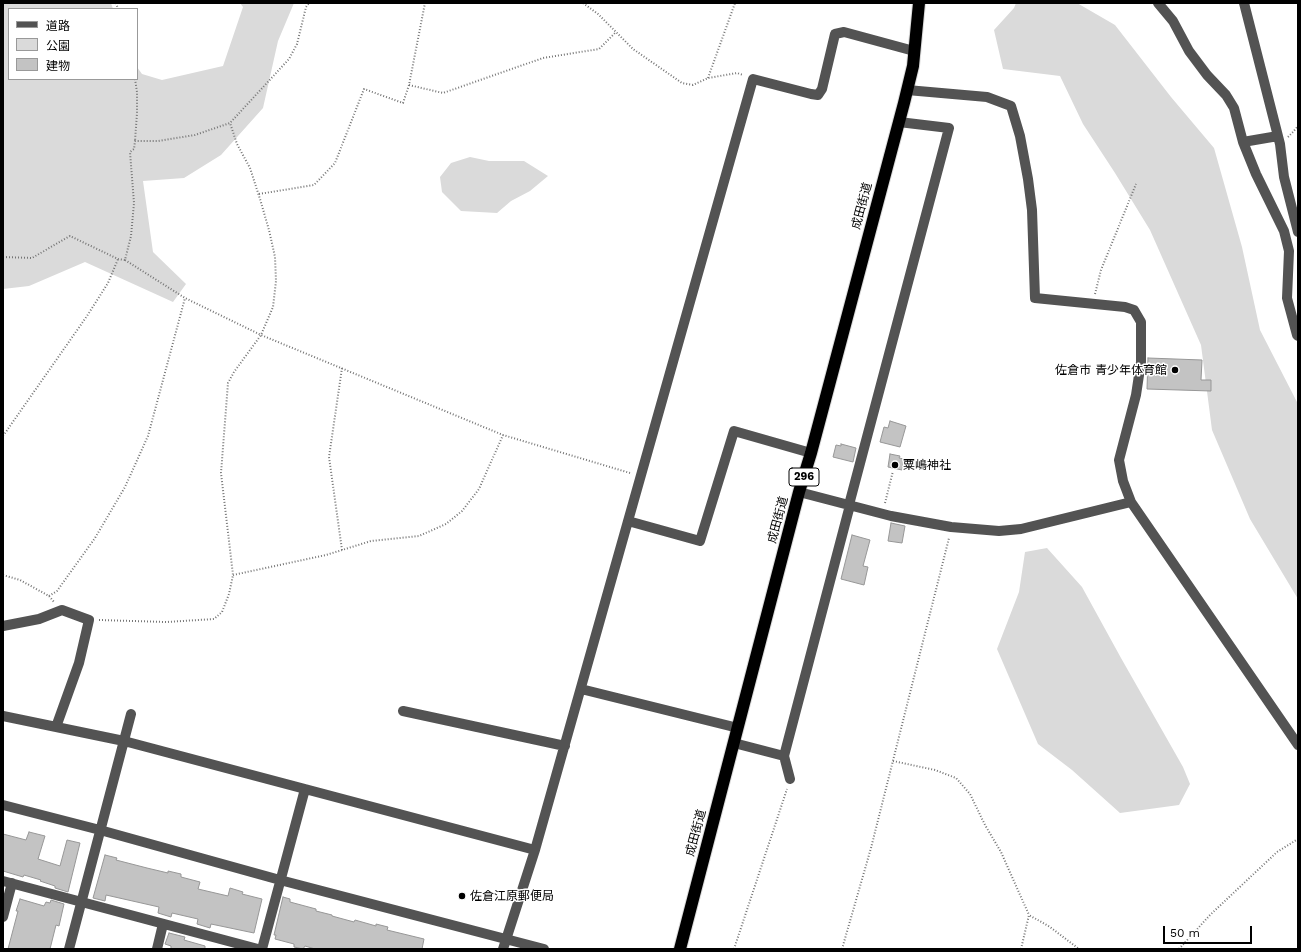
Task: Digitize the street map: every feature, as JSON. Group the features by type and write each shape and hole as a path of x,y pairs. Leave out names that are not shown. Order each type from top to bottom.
{"highway":[{"name":"成田街道","path":"680,949 799,492 811,453 899,122 913,66 919,3"}],"street":[{"path":"1158,3 1173,21 1194,57 1207,75 1226,95 1234,108 1243,142 1256,174 1284,231 1289,251 1287,298 1298,336"},
{"path":"1244,3 1279,140 1284,176 1298,232"},
{"path":"503,949 535,850 565,746 753,79 810,94 818,94 822,90 835,34 844,32 914,51"},
{"path":"907,90 987,97 1011,106 1020,136 1032,210 1035,298 1093,303 1125,307 1134,310 1141,322 1141,362 1136,395 1119,460 1123,481 1131,502 1298,745"},
{"path":"790,779 784,756 949,128 899,122"},
{"path":"1243,142 1279,140"},
{"path":"628,521 700,542 734,431 811,453"},
{"path":"799,492 883,514 951,527 999,531 1020,529 1131,502"},
{"path":"3,626 39,619 62,610 89,620 79,663 56,727"},
{"path":"581,688 738,728"},
{"path":"403,711 565,746"},
{"path":"69,949 131,714"},
{"path":"3,716 124,741 535,850"},
{"path":"734,743 784,756"},
{"path":"262,949 305,789"},
{"path":"3,805 100,830 280,880 544,949"},
{"path":"3,917 7,882 243,947 258,949"},
{"path":"157,949 163,924"}],"path":[{"path":"135,141 158,141 195,135 230,123 289,58 297,44 306,7 309,3"},
{"path":"259,194 314,185 335,163 364,89 403,103 409,85 424,3"},
{"path":"583,3 598,14 633,49 682,83 693,85 708,78 737,73 753,79"},
{"path":"708,78 735,3"},
{"path":"409,85 443,93 544,58 599,49 616,32"},
{"path":"125,260 131,236 134,203 130,152 134,149 135,141 137,113 135,80"},
{"path":"89,620 166,622 214,618 222,612 229,594 233,575 221,473 228,384 234,372 261,335 273,307 276,281 275,257 259,194 250,168 237,144 230,123"},
{"path":"1093,303 1102,270 1136,184"},
{"path":"3,257 32,258 70,236 118,259 125,260 185,298 261,335 502,435 641,476"},
{"path":"3,436 87,316 108,283 118,259"},
{"path":"49,596 57,591 95,538 125,487 148,436 185,298"},
{"path":"342,368 329,457 342,550"},
{"path":"233,575 326,555 371,541 419,536 446,524 462,511 479,489 502,435"},
{"path":"883,514 893,471"},
{"path":"842,949 871,848 951,527"},
{"path":"3,575 20,580 49,596 62,610"},
{"path":"893,761 935,770 956,778 970,794 985,825 1001,852 1029,915 1022,949"},
{"path":"734,949 790,779"},
{"path":"1179,949 1210,915 1278,852 1298,839"},
{"path":"1029,915 1050,927 1079,949"}],"green space":[{"path":"3,3 111,3 113,8 8,8 8,80 138,80 138,68 142,74 162,80 223,66 243,7 240,3 294,3 278,41 263,108 221,155 184,178 143,181 153,252 186,284 173,302 85,262 29,286 3,289"},
{"path":"1016,3 1077,3 1115,25 1171,97 1214,148 1242,247 1260,330 1298,404 1298,599 1250,519 1212,430 1201,345 1150,230 1083,124 1060,76 1003,69 994,30 1014,8"},
{"path":"470,157 489,161 524,161 548,176 530,191 511,201 497,213 461,211 442,192 440,177 451,163"},
{"path":"1047,548 1082,587 1183,767 1190,784 1179,805 1120,813 1072,770 1038,744 997,649 1019,592 1025,552"}],"building":[{"name":"佐倉市 青少年体育館","path":"1148,358 1202,360 1201,380 1211,380 1211,391 1147,389"},
{"path":"890,421 906,426 900,447 880,442 884,427 888,428"},
{"path":"841,444 856,448 853,462 833,457 836,445 841,446"},
{"path":"890,454 900,456 899,458 904,459 902,470 888,467"},
{"path":"891,523 905,526 902,543 888,541"},
{"path":"852,535 870,540 863,566 868,567 864,585 841,579"},
{"path":"29,832 45,836 38,859 60,866 67,840 80,843 68,892 55,888 55,886 40,881 41,880 24,875 23,877 3,871 3,834 26,840"},
{"path":"105,855 117,858 116,860 147,868 168,873 168,871 181,874 181,877 200,882 198,889 228,896 230,888 243,892 242,894 262,899 254,933 211,924 210,928 197,924 198,919 172,913 171,917 158,913 159,907 106,895 105,901 93,898"},
{"path":"283,897 290,899 290,902 316,909 316,911 332,916 354,922 355,920 376,926 376,924 388,927 387,930 424,939 422,949 315,949 305,946 303,949 294,947 294,944 275,939 276,935 274,935"},
{"path":"20,899 44,906 46,902 50,903 51,900 64,904 59,926 56,925 50,949 8,949"},
{"path":"169,933 185,937 184,940 205,946 205,949 171,949 171,946 165,944"}],"place":[{"name":"佐倉市 青少年体育館","path":"1175,370"},
{"name":"粟嶋神社","path":"895,465"},
{"name":"佐倉江原郵便局","path":"462,896"}]}
